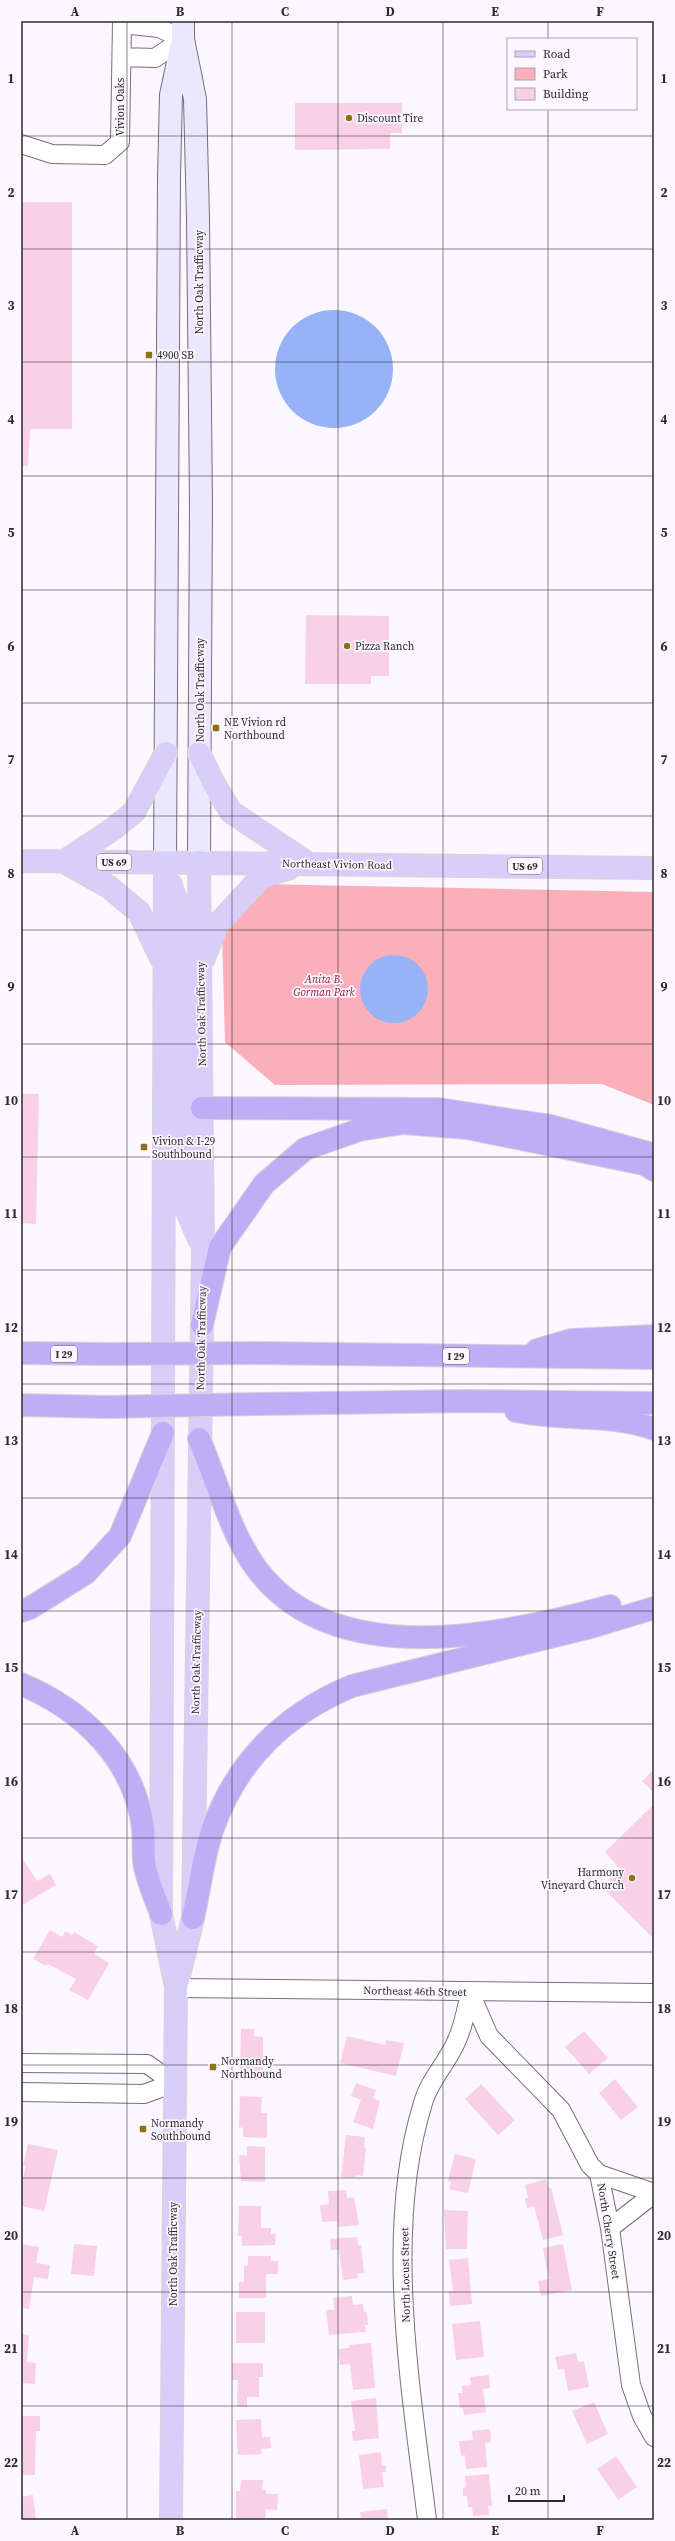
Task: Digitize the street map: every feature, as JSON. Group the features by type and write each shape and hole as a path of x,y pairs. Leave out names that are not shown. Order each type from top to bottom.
{"highway":[{"path":"202,1108 438,1109 551,1126 654,1154"},
{"path":"202,1325 220,1247 264,1184 305,1149 359,1130 403,1123 467,1128 644,1164 654,1170"},
{"path":"514,1357 571,1340 654,1336"},
{"name":"I 29","path":"21,1353 258,1353 654,1358"},
{"path":"466,1400 541,1417 612,1419 654,1429"},
{"path":"21,1405 106,1407 466,1400 654,1403"},
{"path":"21,1611 30,1608 86,1573 120,1536 163,1433"},
{"path":"199,1439 216,1476 233,1528 257,1569 282,1595 305,1610 332,1623 360,1632 389,1636 478,1635 586,1613 654,1595"},
{"path":"193,1918 213,1830 223,1805 243,1770 260,1750 300,1712 325,1698 352,1686 592,1627 654,1608"},
{"path":"21,1684 39,1692 78,1716 100,1737 120,1760 131,1784 141,1820 144,1863 161,1914"}],"main road":[{"name":"North Oak Trafficway","path":"176,1988 161,1914 164,967 171,95 183,30"},
{"name":"North Oak Trafficway","path":"171,2520 176,1988 193,1918 203,1252 199,862 198,218 195,99 183,30"},
{"path":"164,967 139,912 109,887 63,862 134,812 166,753"},
{"path":"199,753 213,782 231,812 309,864"},
{"name":"Northeast Vivion Road","path":"21,861 654,868"},
{"path":"165,863 186,931 184,1204 203,1252"},
{"path":"200,967 217,925 262,876 309,864"}],"street":[{"path":"122,22 183,30"},
{"name":"Vivion Oaks","path":"21,144 52,154 105,156 120,142 120,67 122,57 122,22"},
{"path":"122,57 155,58 183,30"},
{"name":"Northeast 46th Street","path":"176,1988 654,1993"},
{"name":"North Cherry Street","path":"470,1992 489,2036 561,2110 590,2165 599,2174 610,2228 631,2385 642,2416 654,2437"},
{"name":"North Locust Street","path":"427,2520 407,2348 403,2248 407,2177 423,2101 457,2038 470,1992"},
{"path":"457,2038 489,2036"},
{"path":"21,2063 147,2064 174,2083"},
{"path":"21,2092 144,2094 174,2083"},
{"path":"599,2174 654,2194"},
{"path":"610,2228 654,2194"}],"green space":[{"name":"Anita B. Gorman Park","path":"260,884 654,892 654,1105 602,1084 275,1085 225,1042 222,934"}],"water":[{"path":"334,310 357,314 376,327 389,346 393,369 389,392 376,411 357,424 334,428 311,424 292,411 279,392 275,369 279,346 292,327 311,314"},
{"path":"387,955 401,955 413,961 422,970 428,982 426,1002 418,1013 407,1021 401,1023 387,1023 381,1021 370,1013 362,1002 360,996 360,982 362,976 370,965 381,957"}],"building":[{"name":"Discount Tire","path":"295,103 402,103 402,133 390,133 390,149 295,150"},
{"path":"21,202 72,202 72,429 30,429 28,466 21,466"},
{"name":"Pizza Ranch","path":"306,615 389,616 389,676 371,676 371,684 305,684"},
{"path":"21,1094 39,1094 36,1224 21,1223"},
{"path":"654,1769 654,1793 642,1781"},
{"name":"Harmony Vineyard Church","path":"654,1804 654,1939 602,1887 620,1869 605,1852"},
{"path":"21,1856 37,1881 50,1874 56,1885 21,1906"},
{"path":"50,1930 62,1937 65,1931 72,1935 74,1932 98,1946 94,1954 109,1963 88,2000 69,1990 76,1979 48,1964 46,1966 33,1959"},
{"path":"241,2029 254,2029 254,2036 263,2037 263,2071 257,2071 257,2080 240,2079"},
{"path":"584,2031 608,2058 589,2074 565,2047"},
{"path":"347,2036 385,2045 386,2040 404,2043 396,2076 340,2063"},
{"path":"615,2079 638,2107 621,2120 599,2093"},
{"path":"356,2083 376,2090 373,2098 380,2101 373,2129 353,2122 361,2100 351,2096"},
{"path":"481,2084 515,2120 498,2135 465,2099"},
{"path":"240,2096 262,2097 261,2113 267,2113 267,2138 243,2137 243,2128 239,2127"},
{"path":"346,2135 365,2137 364,2147 366,2148 363,2176 356,2175 355,2178 341,2177"},
{"path":"28,2144 58,2150 44,2211 21,2206 21,2186 26,2165 23,2165"},
{"path":"247,2146 265,2147 265,2182 241,2181 239,2155 247,2156"},
{"path":"455,2154 476,2159 468,2193 449,2189 451,2182 448,2181"},
{"path":"546,2179 549,2188 551,2188 563,2235 543,2240 534,2206 527,2208 525,2199 528,2198 525,2185"},
{"path":"346,2190 347,2198 354,2197 359,2225 338,2227 337,2221 322,2222 320,2205 329,2204 328,2191"},
{"path":"239,2206 261,2206 261,2228 271,2228 271,2234 276,2234 275,2245 242,2246 242,2236 238,2236"},
{"path":"444,2210 468,2211 467,2249 446,2249"},
{"path":"357,2237 358,2245 361,2245 364,2273 357,2274 358,2278 343,2280 339,2250 331,2250 330,2239"},
{"path":"21,2244 39,2247 36,2263 50,2265 48,2279 34,2277 29,2309 21,2308"},
{"path":"74,2244 97,2246 94,2276 71,2274"},
{"path":"563,2244 572,2290 541,2296 538,2281 549,2279 543,2248"},
{"path":"248,2256 271,2256 271,2261 278,2261 278,2274 266,2274 266,2298 239,2298 239,2282 244,2282 244,2266 248,2266"},
{"path":"468,2258 472,2304 450,2306 449,2291 453,2291 449,2260"},
{"path":"352,2296 353,2305 363,2304 364,2312 367,2312 368,2325 365,2325 366,2332 329,2335 326,2310 335,2310 333,2298"},
{"path":"236,2312 265,2312 265,2343 236,2343"},
{"path":"480,2321 484,2357 456,2360 452,2324"},
{"path":"21,2334 29,2335 27,2362 36,2363 35,2384 21,2383"},
{"path":"371,2343 375,2388 353,2390 350,2364 340,2365 338,2349 349,2348 349,2345"},
{"path":"576,2353 578,2362 584,2361 589,2387 568,2391 564,2369 558,2370 555,2357"},
{"path":"232,2363 263,2363 263,2377 259,2377 259,2397 247,2397 247,2407 237,2407 238,2380 232,2380"},
{"path":"489,2375 490,2388 483,2389 486,2412 464,2415 463,2408 460,2408 458,2393 462,2393 462,2386 471,2385 470,2377"},
{"path":"376,2398 379,2438 353,2441 352,2431 355,2431 351,2401"},
{"path":"594,2402 608,2434 587,2444 572,2411"},
{"path":"21,2416 40,2416 40,2431 36,2431 35,2475 21,2475"},
{"path":"261,2419 262,2437 270,2437 271,2448 261,2449 262,2454 238,2455 236,2420"},
{"path":"490,2429 491,2442 485,2443 487,2467 466,2469 465,2455 461,2456 459,2441 473,2440 472,2431"},
{"path":"381,2452 382,2466 386,2465 386,2472 382,2472 384,2487 363,2489 359,2455"},
{"path":"616,2456 637,2487 618,2500 597,2469"},
{"path":"489,2474 492,2506 488,2506 489,2515 473,2516 472,2507 468,2507 467,2496 463,2496 463,2488 466,2487 465,2476"},
{"path":"241,2480 263,2480 262,2490 266,2490 266,2494 278,2494 277,2510 266,2509 265,2520 236,2520 236,2491 240,2491"},
{"path":"33,2495 36,2520 21,2520 21,2497"},
{"path":"387,2509 388,2520 361,2520 360,2512"}],"place":[{"name":"Discount Tire","path":"349,118"},
{"name":"4900 SB","path":"149,355"},
{"name":"Pizza Ranch","path":"347,646"},
{"name":"NE Vivion rd Northbound","path":"216,728"},
{"name":"Vivion & I-29 Southbound","path":"144,1147"},
{"name":"Harmony Vineyard Church","path":"632,1878"},
{"name":"Normandy Northbound","path":"213,2067"},
{"name":"Normandy Southbound","path":"143,2129"}]}
